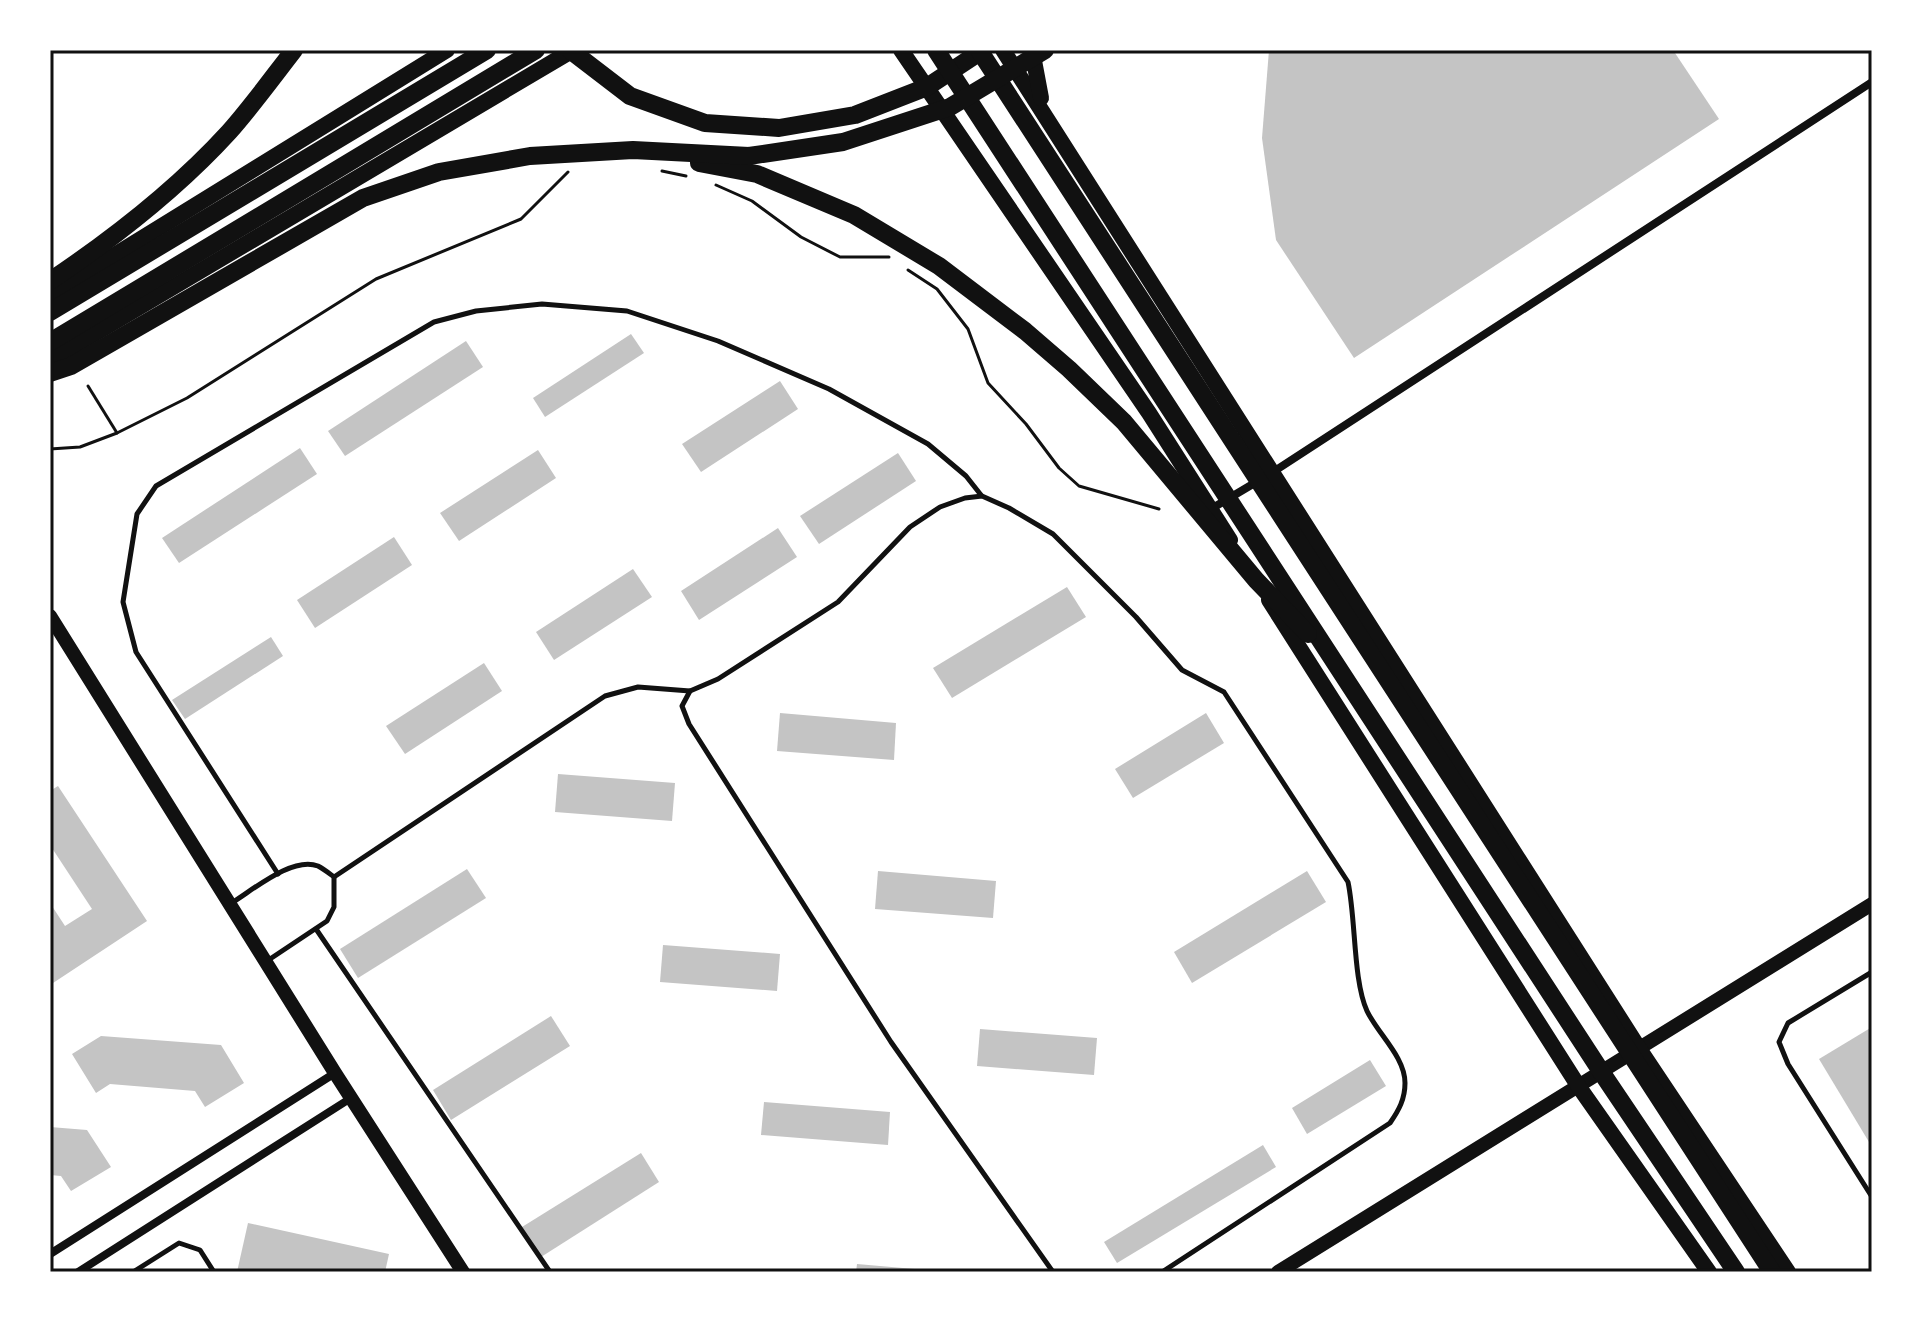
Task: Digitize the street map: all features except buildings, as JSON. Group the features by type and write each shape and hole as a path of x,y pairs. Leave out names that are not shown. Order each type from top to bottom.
{"highway":[{"path":"50,281 91,254 152,205 229,132 294,50"},
{"path":"347,132 475,50"},
{"path":"50,312 487,50"},
{"path":"50,342 536,50"},
{"path":"571,50 630,96 645,102 705,123 779,128 855,115 927,87 981,50 1772,1272"},
{"path":"936,50 1597,1065 1736,1272"},
{"path":"50,373 71,366 363,198 439,172 515,159 633,150 749,156 843,142 950,107 1045,50"},
{"path":"633,150 757,174 854,215 939,266 1069,369 1124,422 1256,580 1337,663"}],"main road":[{"path":"50,295 447,50"},
{"path":"50,360 571,50"},
{"path":"901,50 1149,413 1579,1087 1709,1272"},
{"path":"1003,50 1640,1050 1788,1272"},
{"path":"1032,50 1034,76 1045,115"}],"street":[{"path":"1211,509 1872,82"},
{"path":"50,616 463,1272"},
{"path":"1278,1272 1872,904"},
{"path":"50,1254 335,1073"},
{"path":"78,1272 351,1098"}],"lane":[{"path":"278,874 136,652 123,602 137,514 156,486 434,322 476,311 542,304 627,311 718,341 829,389 928,444 966,476 982,496 1053,534 1136,617 1182,670 1224,692 1348,882 1354,907 1361,993 1367,1012 1401,1065 1405,1081 1402,1106 1390,1123 1162,1272"},
{"path":"334,877 605,696 638,687 690,691 718,679 838,602 910,527 940,507 982,496"},
{"path":"690,691 682,706 689,724 891,1042 1053,1272"},
{"path":"230,904 290,866 318,866 334,877"},
{"path":"266,962 327,921 334,907 334,877"},
{"path":"316,929 550,1272"},
{"path":"1872,972 1788,1023 1779,1042 1788,1064 1872,1197"},
{"path":"133,1272 179,1243 200,1250 214,1272"}],"path":[{"path":"88,386 117,433"}]}
